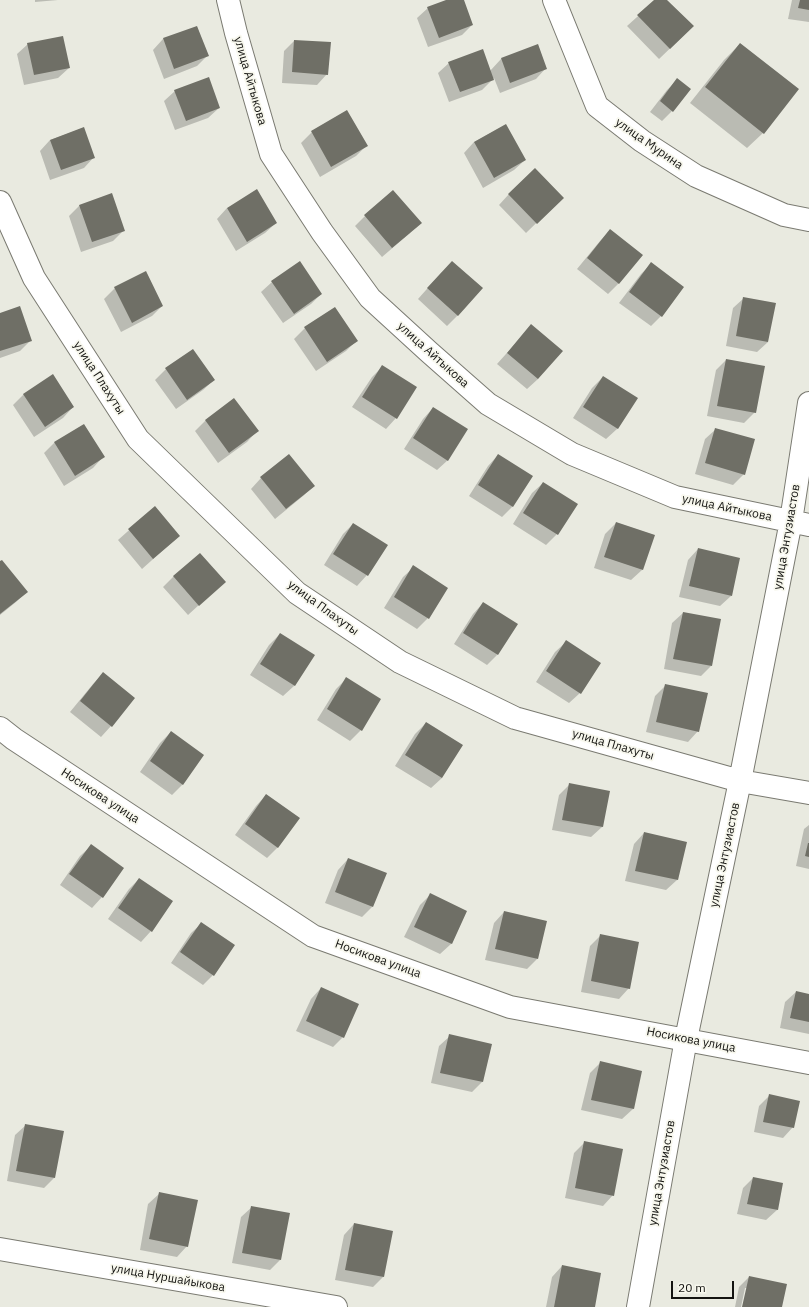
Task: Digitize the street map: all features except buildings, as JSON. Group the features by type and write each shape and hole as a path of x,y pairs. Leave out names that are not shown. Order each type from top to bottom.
{"street":[{"name":"улица Айтыкова","path":"228,0 271,154 322,232 370,298 488,404 572,454 675,497 800,523"},
{"name":"улица Мурина","path":"554,0 597,106 642,141 696,176 784,214 809,220"},
{"name":"улица Плахуты","path":"0,202 34,278 138,439 296,593 400,662 515,718 740,781 809,793"},
{"name":"улица Энтузиастов","path":"638,1307 686,1039 740,781 800,523 809,403"},
{"name":"Носикова улица","path":"0,728 313,936 510,1007 809,1063"},
{"name":"улица Нуршайыкова","path":"0,1249 336,1307"}]}
